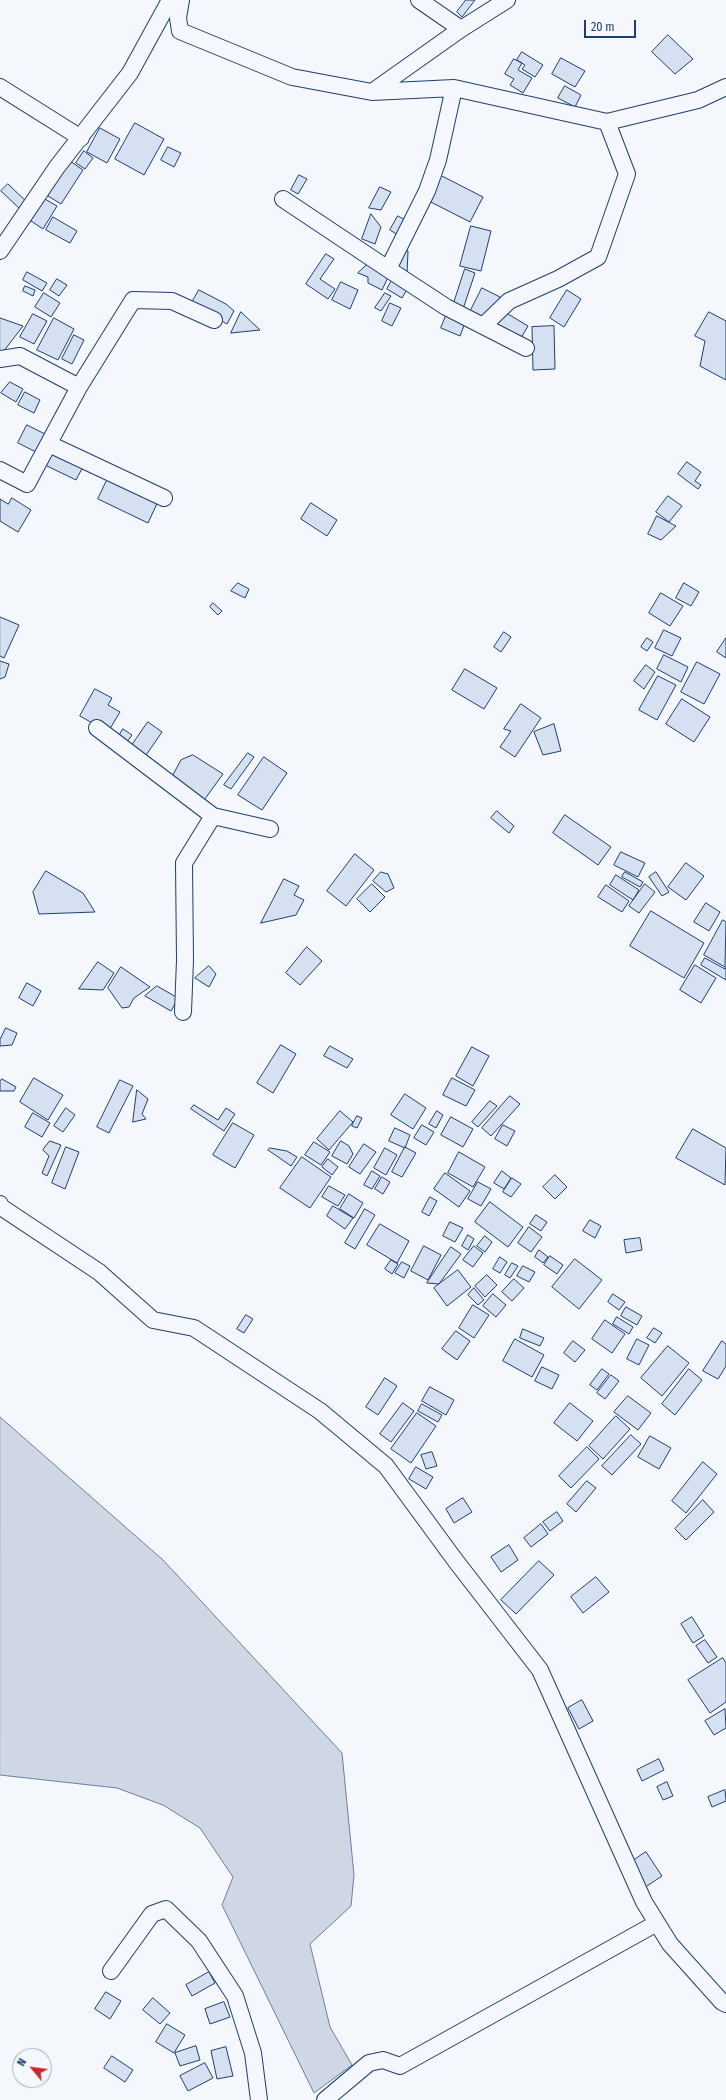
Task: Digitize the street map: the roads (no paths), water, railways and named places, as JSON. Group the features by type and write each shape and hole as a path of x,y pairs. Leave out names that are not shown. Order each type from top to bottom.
{"street":[{"path":"0,251 57,167 130,74 170,0"},
{"path":"181,0 178,18 180,31 292,77 372,92 454,88 607,122 698,100 726,86"},
{"path":"372,92 460,29 507,0"},
{"path":"423,1 460,29"},
{"path":"0,87 81,138"},
{"path":"388,269 427,191 438,160 454,88"},
{"path":"483,326 509,301 558,279 598,258 627,174 607,122"},
{"path":"283,199 446,307 526,348"},
{"path":"0,470 27,484 79,387 133,300 172,301 214,320"},
{"path":"0,359 20,356 79,387"},
{"path":"49,444 164,498"},
{"path":"97,728 213,816 270,829"},
{"path":"183,1012 185,960 184,863 213,816"},
{"path":"0,1204 1,1207 99,1272 153,1320 194,1328 320,1411 386,1466 455,1560 540,1670 636,1885 657,1923 670,1944 722,2002 726,2004"},
{"path":"112,1971 152,1914 166,1909 199,1941 235,1996 253,2053 259,2100"},
{"path":"325,2100 369,2063 383,2060 400,2066 657,1923"}]}
